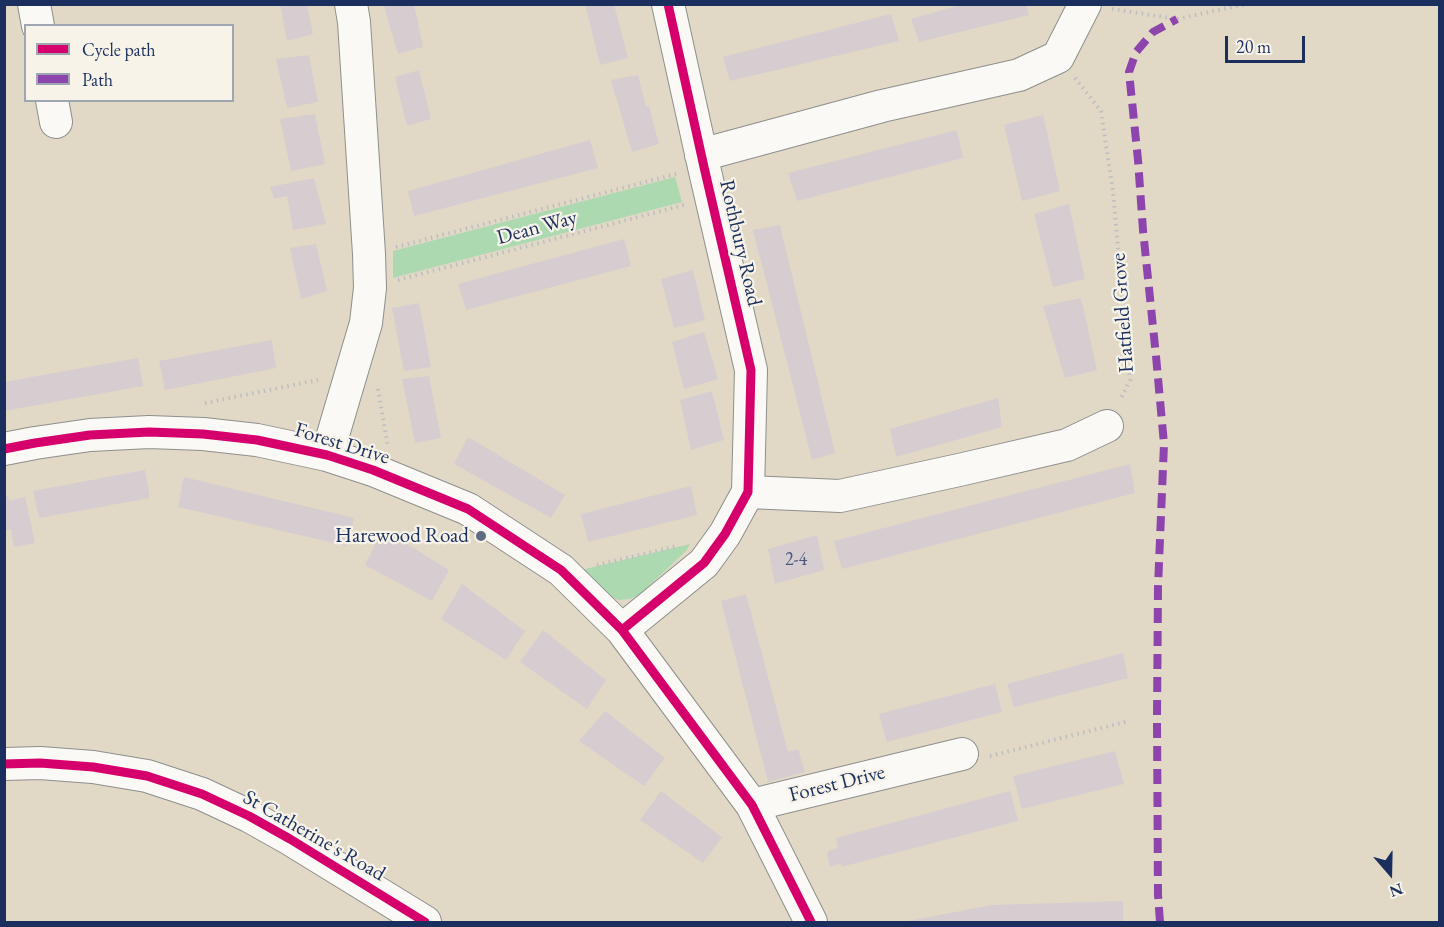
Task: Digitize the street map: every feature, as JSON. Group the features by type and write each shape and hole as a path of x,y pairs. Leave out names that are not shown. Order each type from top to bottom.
{"street":[{"path":"34,4 38,24"},
{"path":"327,454 363,376 370,288 351,4"},
{"name":"Rothbury Road","path":"668,4 751,370 748,492"},
{"path":"702,161 882,106 1019,75 1058,57 1094,6"},
{"path":"622,630 704,563 725,534 748,492 840,496 1067,445 1107,426"},
{"name":"Forest Drive","path":"4,449 90,435 149,432 203,434 257,440 327,454 394,478 468,510 564,573 622,630 752,805 962,754"},
{"name":"St Catherine's Road","path":"4,764 40,763 93,767 147,776 202,794 249,816 290,839 420,921"},
{"path":"752,805 811,922"}],"path":[{"path":"1094,6 1178,19 1246,4"},
{"path":"194,405 363,376 394,478"},
{"path":"564,573 679,545"},
{"path":"962,754 966,762 1129,721"}],"green space":[{"path":"675,177 682,202 393,278 393,251"},
{"path":"690,544 686,551 639,595 630,599 613,598 581,570"}],"building":[{"path":"280,4 307,4 313,34 287,41"},
{"path":"414,4 423,47 398,54 384,6"},
{"path":"585,4 614,4 628,58 600,65"},
{"path":"964,4 1026,4 1029,15 919,42 911,19"},
{"path":"891,14 899,41 730,81 723,57"},
{"path":"309,55 318,102 287,108 276,59"},
{"path":"419,70 431,119 407,126 395,77"},
{"path":"638,75 659,144 632,152 611,80"},
{"path":"315,114 325,164 291,171 280,119"},
{"path":"1043,115 1060,191 1022,201 1004,125"},
{"path":"957,130 963,158 797,201 788,173"},
{"path":"590,140 598,168 414,216 408,191"},
{"path":"314,178 326,224 293,230 287,196 274,199 270,187"},
{"path":"1069,204 1085,279 1053,287 1034,214"},
{"path":"780,225 835,453 812,460 753,230"},
{"path":"624,239 631,266 466,310 458,284"},
{"path":"316,244 327,291 301,299 290,248"},
{"path":"693,270 705,320 674,328 661,279"},
{"path":"1081,298 1097,370 1065,378 1043,306"},
{"path":"419,303 431,367 404,371 392,308"},
{"path":"704,332 718,379 684,389 672,342"},
{"path":"272,340 276,368 165,390 159,361"},
{"path":"138,358 143,386 4,411 4,382"},
{"path":"429,376 441,438 415,443 402,379"},
{"path":"712,391 724,440 691,450 680,400"},
{"path":"998,398 1002,427 896,457 890,429"},
{"path":"468,437 565,495 551,518 454,464"},
{"path":"1130,464 1135,493 842,569 834,541"},
{"path":"145,470 150,498 39,518 33,491"},
{"path":"184,477 354,518 347,546 178,507"},
{"path":"691,486 697,515 588,542 581,514"},
{"path":"8,496 9,501 25,497 35,543 14,547 11,529 4,531 4,497"},
{"path":"383,529 449,570 432,601 365,565"},
{"path":"817,535 824,570 775,584 768,549"},
{"path":"462,584 525,631 506,660 441,619"},
{"path":"746,594 788,752 798,749 805,772 768,782 721,601"},
{"path":"543,630 606,680 587,709 520,662"},
{"path":"1123,653 1128,678 1014,707 1007,684"},
{"path":"995,684 1002,712 887,742 879,714"},
{"path":"605,711 665,758 644,786 579,741"},
{"path":"1115,751 1124,784 1022,809 1013,776"},
{"path":"661,791 722,837 703,863 640,820"},
{"path":"1010,791 1018,821 841,867 841,863 830,867 827,855 828,851 838,848 836,838"},
{"path":"1123,901 1123,922 908,922 992,905"}],"marked path":[{"path":"1160,922 1158,895 1158,587 1164,444 1129,72 1136,52 1153,32 1177,19"}],"cycle path":[{"path":"622,630 704,563 725,534 748,492 751,370 668,4"},
{"path":"4,449 90,435 149,432 203,434 257,440 327,455 373,470 468,509 561,570 622,630 752,805 811,922"},
{"path":"4,764 40,763 93,767 147,776 202,794 249,816 290,839 425,922"}],"place":[{"name":"Harewood Road","path":"481,536"}]}
